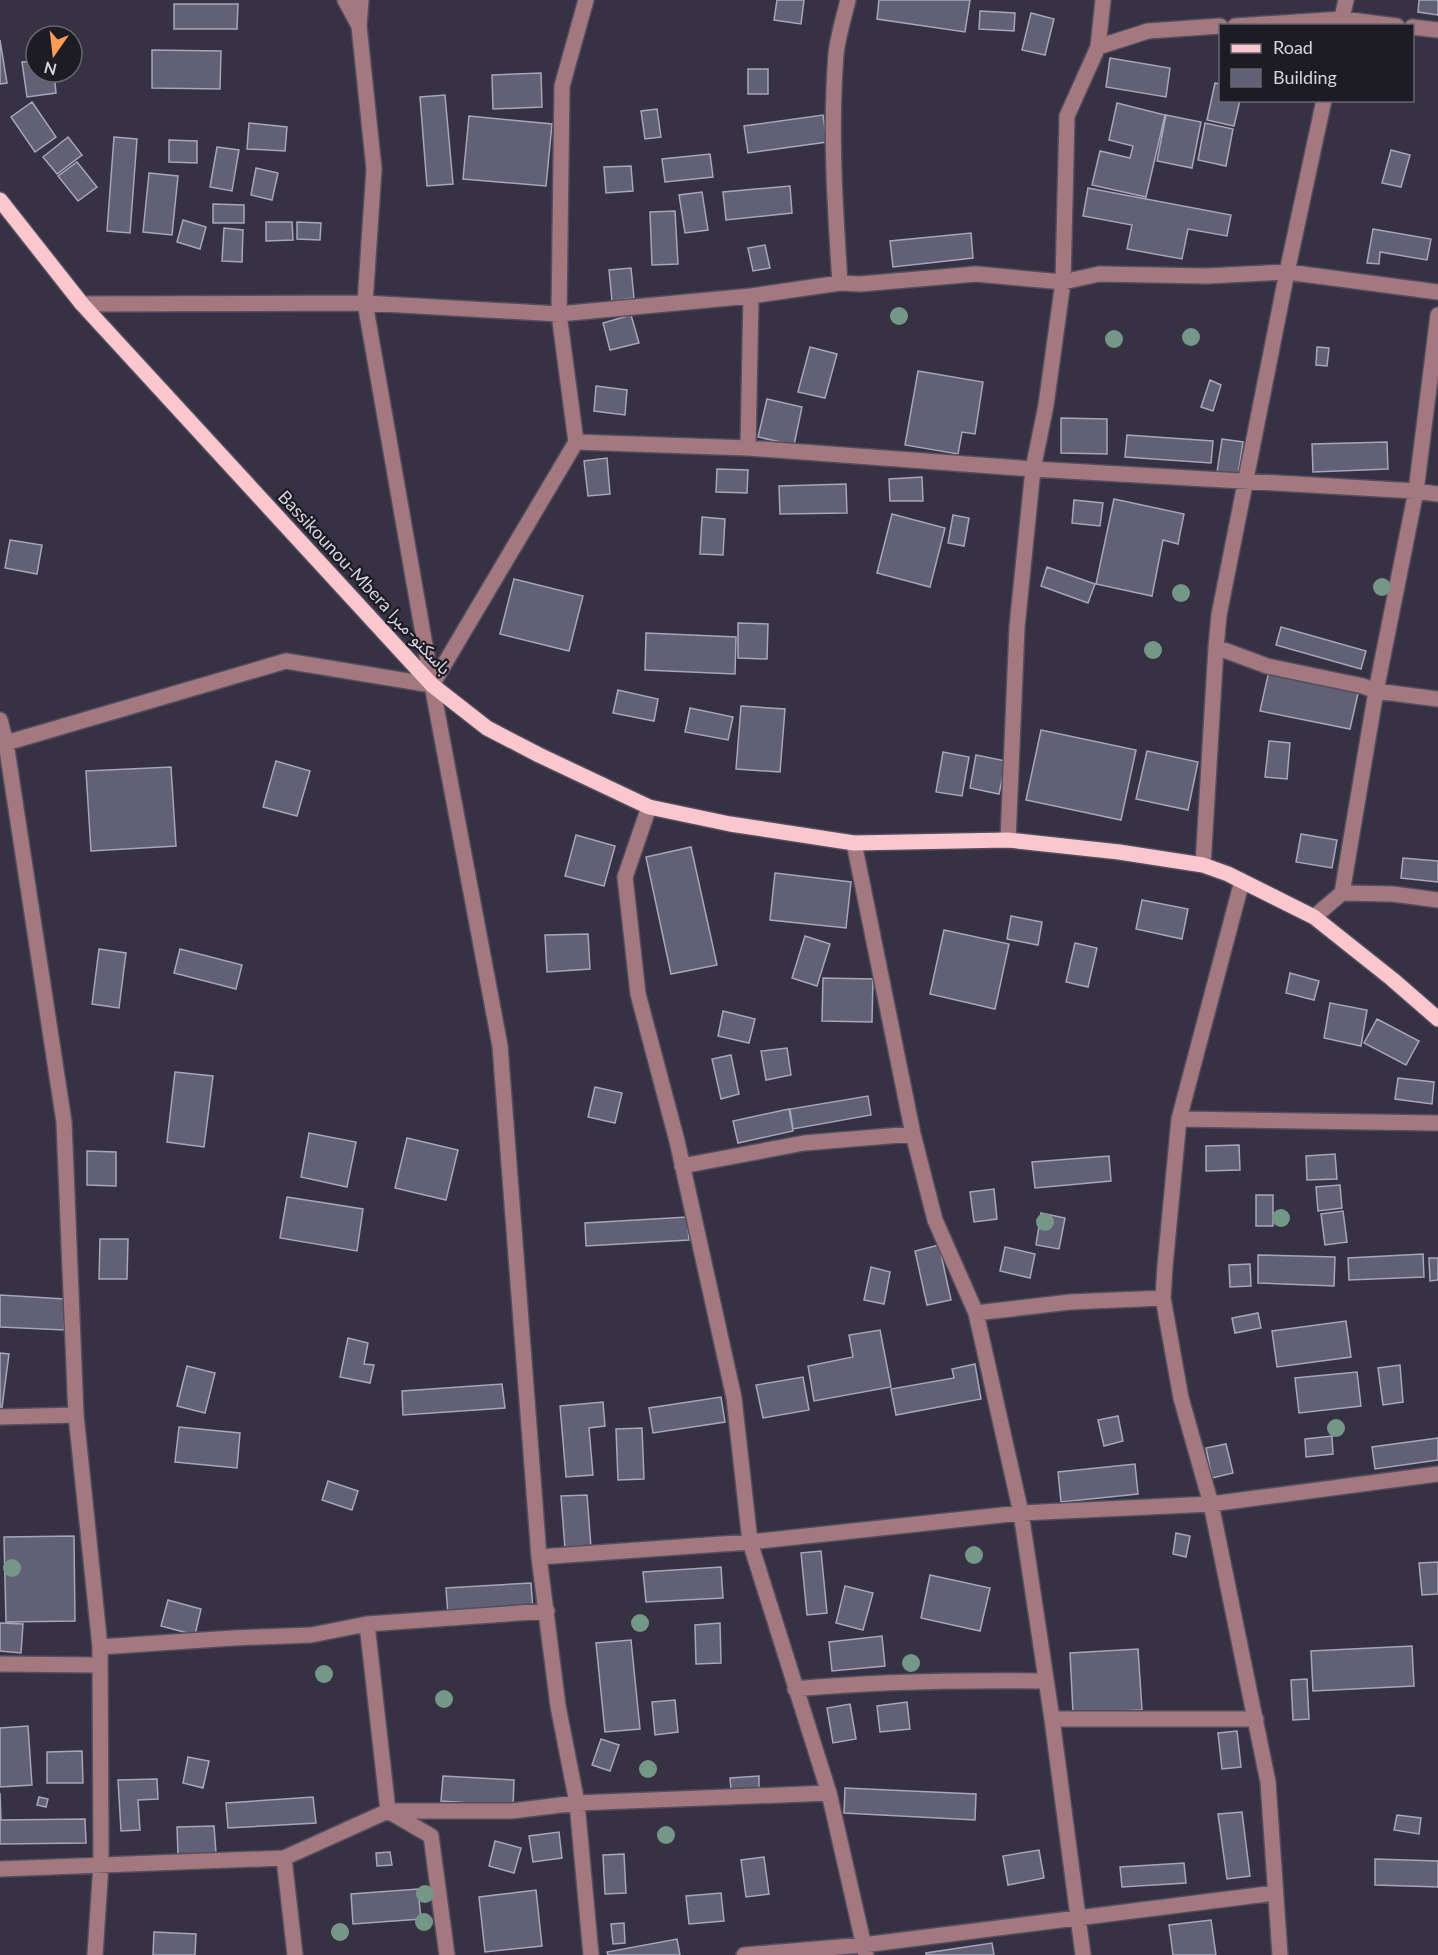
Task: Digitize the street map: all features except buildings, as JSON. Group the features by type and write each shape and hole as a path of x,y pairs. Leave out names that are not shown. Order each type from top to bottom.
{"main road":[{"name":"Bassikounou-Mbera باسكنو-مبرا","path":"0,200 82,304 432,685 488,728 538,755 649,807 730,824 855,843 1008,840 1119,852 1203,865 1242,881 1314,917 1392,978 1438,1019"}],"street":[{"path":"345,0 359,26"},
{"path":"361,0 359,26 374,170 365,303 432,685 500,1046 539,1557 558,1706 577,1803 591,1955"},
{"path":"432,685 576,442 558,314 562,86 586,0"},
{"path":"840,283 834,177 834,108 836,52 848,0"},
{"path":"1008,840 1017,627 1033,469 1046,405 1063,282 1067,116 1098,47 1103,0"},
{"path":"1341,22 1346,0"},
{"path":"1288,24 1341,22 1369,24"},
{"path":"1098,47 1148,31 1219,26"},
{"path":"1414,27 1438,30"},
{"path":"1203,865 1219,615 1287,272 1324,102"},
{"path":"82,304 365,303 558,314 750,296 840,283 860,284 976,274 1063,282 1099,274 1206,276 1287,272 1438,292"},
{"path":"748,448 750,296"},
{"path":"1314,917 1342,893 1376,691 1416,491 1438,315"},
{"path":"576,442 748,448 1033,469 1438,494"},
{"path":"1216,647 1267,666 1363,686 1376,691 1438,699"},
{"path":"2,747 286,661 432,685"},
{"path":"0,720 2,747 64,1122 76,1415 100,1647 101,1864 95,1955"},
{"path":"649,807 625,877 638,994 677,1141 734,1398 750,1542 829,1793 864,1950"},
{"path":"855,843 913,1134 935,1220 976,1313 1021,1513 1052,1719 1083,1955"},
{"path":"1242,881 1179,1119 1164,1266 1163,1298 1180,1398 1211,1504 1268,1782 1280,1955"},
{"path":"1342,893 1393,894 1438,900"},
{"path":"1179,1119 1438,1123"},
{"path":"682,1166 804,1143 913,1134"},
{"path":"976,1313 1070,1302 1163,1298"},
{"path":"0,1417 76,1415"},
{"path":"539,1557 750,1542 1021,1513 1211,1504 1438,1474"},
{"path":"100,1647 311,1635 368,1624 547,1611"},
{"path":"368,1624 388,1811"},
{"path":"0,1664 100,1665"},
{"path":"795,1689 846,1684 946,1680 1045,1681"},
{"path":"1052,1719 1256,1719"},
{"path":"0,1869 284,1858 388,1811 512,1811 577,1803 829,1793"},
{"path":"388,1811 431,1836 447,1955"},
{"path":"284,1858 295,1955"},
{"path":"744,1955 864,1950 1077,1917 1275,1893"}]}
